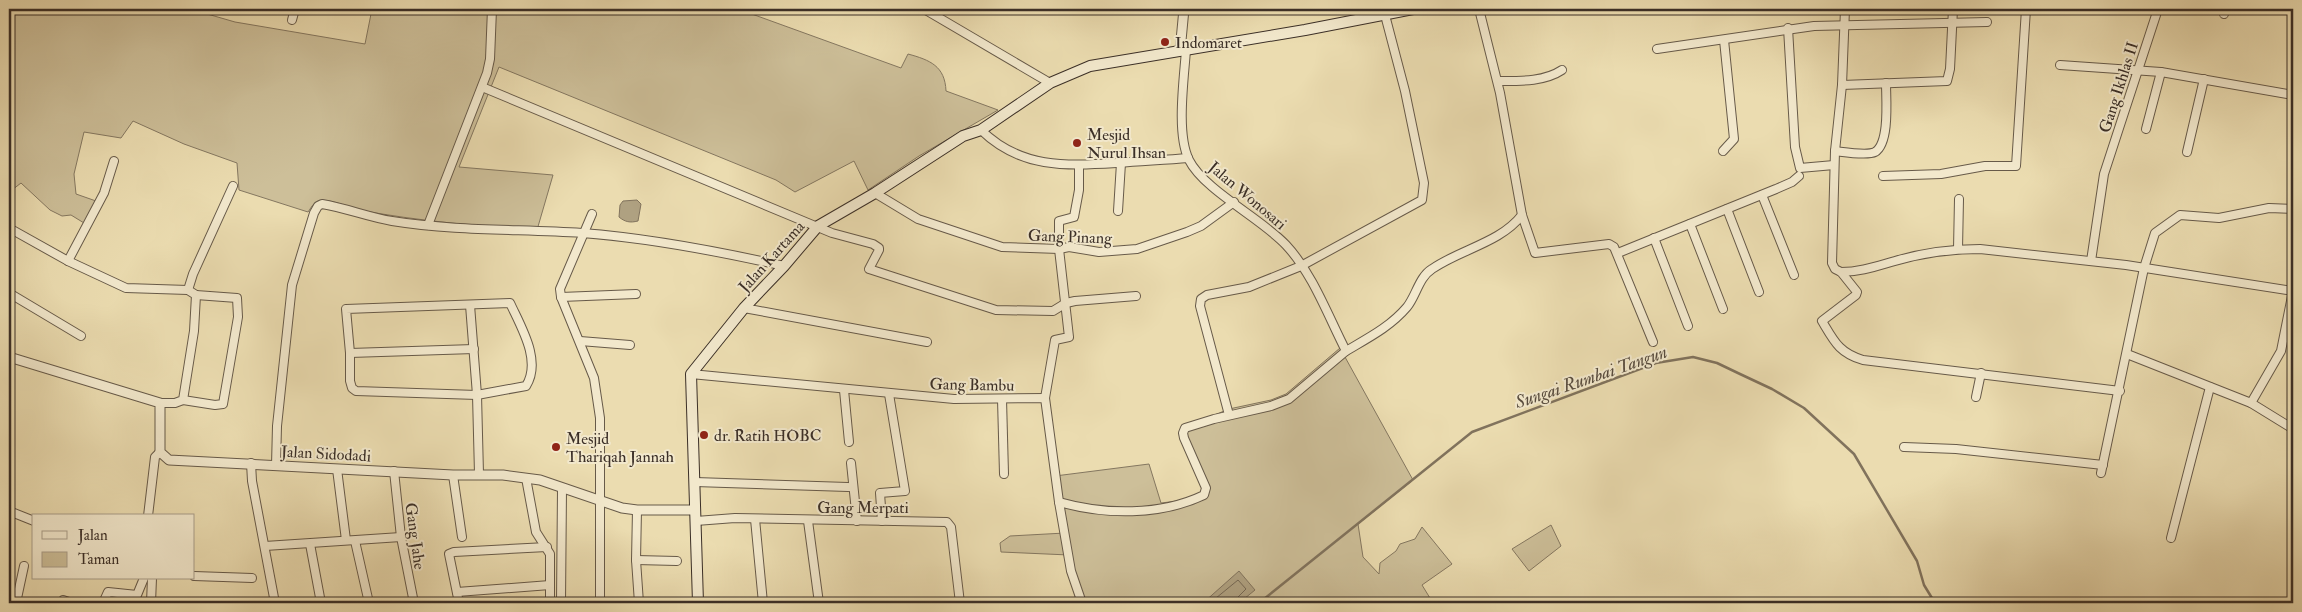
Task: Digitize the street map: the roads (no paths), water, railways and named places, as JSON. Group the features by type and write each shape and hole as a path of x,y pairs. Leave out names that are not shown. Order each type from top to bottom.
{"main road":[{"name":"Jalan Kartama","path":"691,374 744,308 784,266 818,226 875,194 963,136 981,130 1050,83 1090,66 1413,9"},
{"path":"691,374 698,603"}],"street":[{"path":"292,20 295,9"},
{"path":"428,225 482,87 490,59 492,9"},
{"path":"924,9 1050,83"},
{"path":"1183,50 1184,9"},
{"path":"1479,9 1498,81 1522,214 1535,253 1609,244 1618,253 1653,342"},
{"path":"1846,9 1842,85 1834,164 1832,263 1835,269 1841,272 1856,289 1856,295 1822,320 1838,346 1846,354 1863,360 2120,391"},
{"path":"1842,85 1947,80 1950,69 1954,9"},
{"path":"1883,176 1941,174 1984,166 2016,166 2026,9"},
{"name":"Gang Ikhlas II","path":"2091,261 2104,178 2158,9"},
{"path":"1229,415 1199,301 1207,295 1249,287 1301,266 1422,200 1424,182 1405,90 1385,15"},
{"path":"1656,48 1724,40 1788,28 1845,24 1987,22"},
{"path":"1788,28 1795,147 1800,168 1834,164"},
{"path":"1723,152 1734,139 1724,40"},
{"name":"Jalan Wonosari","path":"1183,50 1182,123 1188,158 1215,188 1286,245 1301,266 1320,299 1346,352"},
{"path":"2060,65 2161,72 2293,95"},
{"path":"1498,81 1524,81 1553,76 1562,70"},
{"path":"2146,129 2161,72"},
{"path":"2187,152 2204,79"},
{"path":"1835,151 1871,153 1881,145 1885,131 1886,83"},
{"path":"482,87 832,233 873,244 879,248 869,269 996,310 1053,311 1066,303 1136,296"},
{"path":"981,130 995,144 1014,154 1046,164 1079,165 1188,158"},
{"path":"68,261 104,193 114,161"},
{"path":"1118,211 1121,163"},
{"path":"1079,165 1079,190 1074,217 1059,221 1059,249 1069,337 1056,340 1045,398 1059,502 1072,570 1082,603"},
{"path":"1618,253 1762,195 1792,182 1799,176"},
{"path":"188,290 193,274 233,186"},
{"name":"Gang Pinang","path":"875,194 918,219 986,243 1002,247 1059,249 1069,246 1099,252 1137,249 1201,226 1234,202"},
{"path":"1762,195 1794,275"},
{"path":"1958,249 1959,198"},
{"path":"276,465 277,426 292,285 318,206 322,204 358,214 428,225 584,233 709,249 784,266"},
{"path":"1904,446 1965,450 2102,469 2120,391 2144,268 2155,233 2180,214 2219,218 2269,208 2293,209"},
{"path":"1727,209 1759,292"},
{"path":"592,214 560,285 561,297 594,378 600,418 600,603"},
{"path":"1059,502 1080,508 1115,511 1186,504 1204,495 1206,488 1183,433 1186,428 1229,415 1271,406 1289,399 1346,352 1387,327 1408,305 1430,270 1512,227 1522,214"},
{"path":"1690,224 1723,309"},
{"path":"9,228 68,261 126,288 188,290 196,295 237,298 238,317 223,404 215,405 183,400 175,403 160,403 9,357"},
{"path":"1654,238 1688,326"},
{"path":"1841,272 1868,269 1896,260 1958,249 1980,249 2144,268 2293,291 2291,316 2281,351 2250,403"},
{"path":"9,293 81,336"},
{"path":"561,297 636,294"},
{"path":"183,400 194,330 196,295"},
{"path":"510,303 524,334 531,357 531,378 526,386 477,395 356,391 352,388 346,310 470,305 510,303"},
{"path":"470,305 477,395 479,474"},
{"path":"744,308 926,342"},
{"path":"580,342 630,345"},
{"path":"350,353 474,349"},
{"path":"2127,354 2250,403 2290,427"},
{"path":"1976,397 1981,373"},
{"name":"Gang Bambu","path":"691,374 954,399 1045,398"},
{"path":"2171,538 2210,387"},
{"path":"844,390 849,442"},
{"path":"882,521 880,493 906,491 889,394"},
{"path":"1002,399 1004,474"},
{"path":"148,514 155,457 160,452 160,403"},
{"name":"Jalan Sidodadi","path":"160,452 169,460 453,475 479,474 526,478 540,480 599,501 637,510 696,515"},
{"path":"251,463 252,481 275,603"},
{"path":"851,463 857,521"},
{"path":"337,469 346,540"},
{"name":"Gang Jahe","path":"394,471 401,536 414,603"},
{"path":"453,475 462,536"},
{"path":"526,478 536,532 550,554 550,603"},
{"path":"695,482 848,487"},
{"path":"561,603 562,489"},
{"path":"637,510 636,560 639,603"},
{"path":"10,511 32,520"},
{"name":"Gang Merpati","path":"696,515 808,521 947,522 951,527 960,603"},
{"path":"755,519 763,603"},
{"path":"808,521 819,603"},
{"path":"265,546 355,541 401,536"},
{"path":"355,541 369,603"},
{"path":"310,544 321,603"},
{"path":"459,603 449,560 450,554 454,552 547,547"},
{"path":"636,560 677,561"},
{"path":"16,603 24,566"},
{"path":"195,576 252,578"},
{"path":"103,603 108,592 137,594 143,580"},
{"path":"151,603 152,580"},
{"path":"457,592 550,585"},
{"path":"63,600 72,603"}],"water":[{"path":"637,200 641,204 638,221 628,222 619,217 620,205 623,201"},
{"path":"1239,571 1255,590 1239,603 1203,603"}],"waterway":[{"name":"Sungai Rumbai Tangun","path":"1259,603 1472,432 1656,363 1693,357 1717,363 1772,389 1804,408 1854,454 1917,561 1924,585 1935,603"}],"place":[{"name":"Indomaret","path":"1165,42"},
{"name":"Mesjid Nurul Ihsan","path":"1077,143"},
{"name":"dr. Ratih HOBC","path":"704,435"},
{"name":"Mesjid Thariqah Jannah","path":"556,447"}]}
